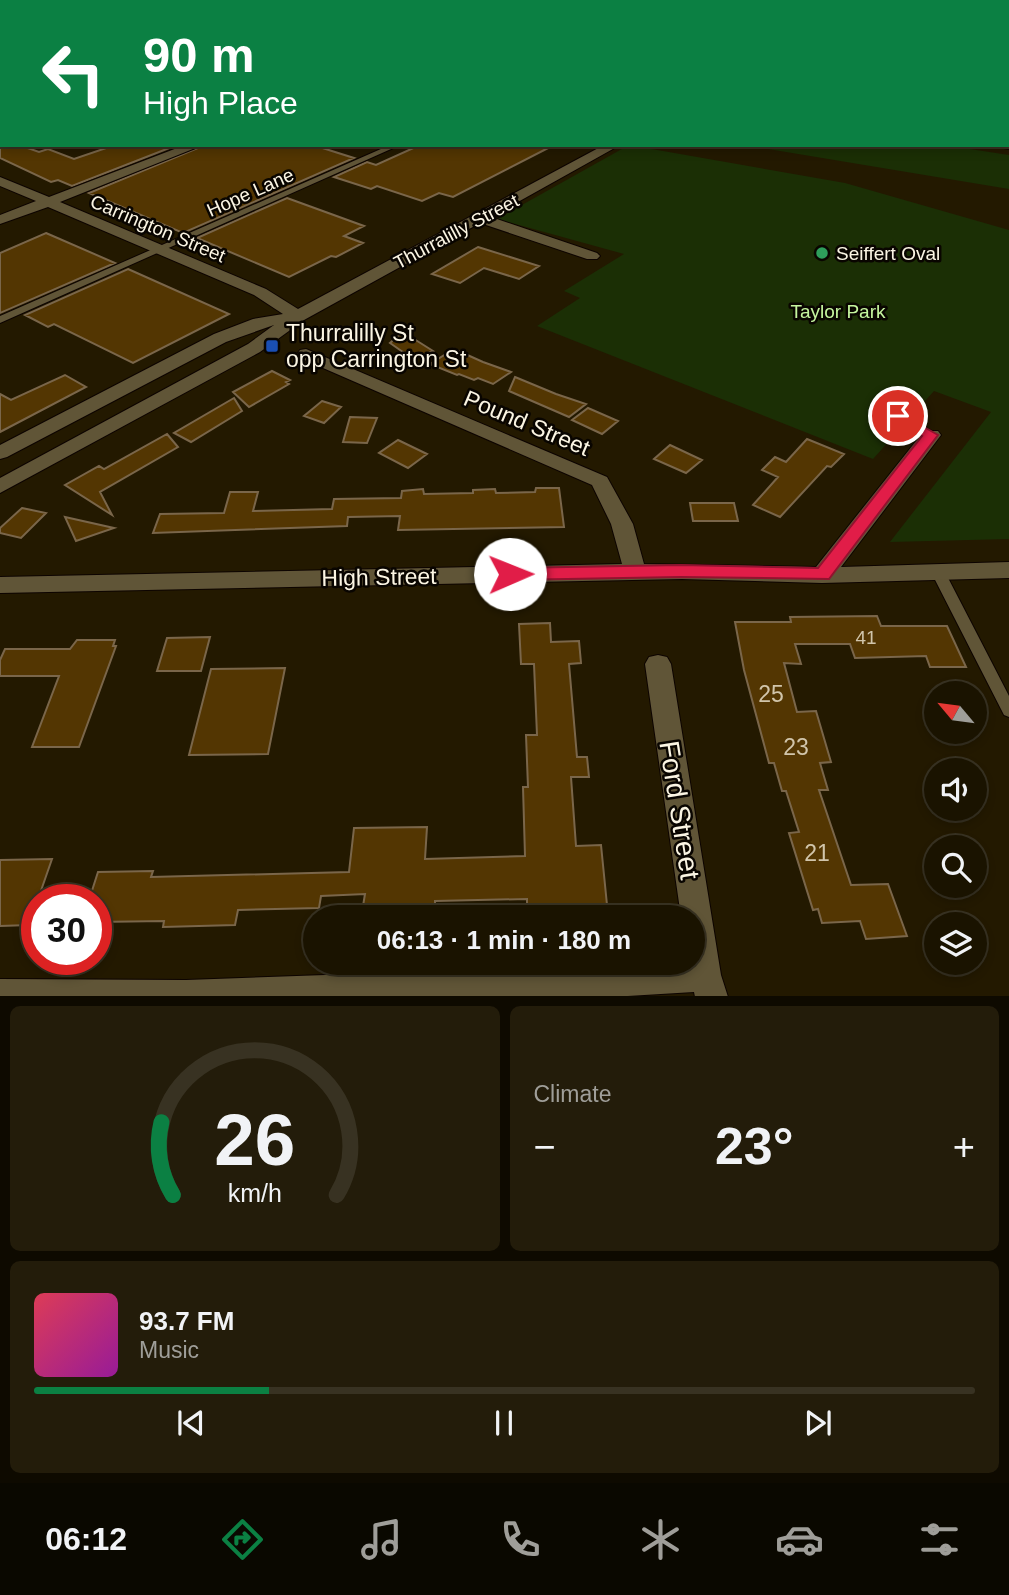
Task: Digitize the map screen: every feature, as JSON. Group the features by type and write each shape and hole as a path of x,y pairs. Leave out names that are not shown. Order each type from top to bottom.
{"street":[{"path":"0,220 192,147"},
{"name":"Thurralilly Street","path":"4,479 243,354 298,316 610,147"},
{"name":"Carrington Street","path":"0,181 260,292 298,316"},
{"path":"481,219 592,256"},
{"name":"Thurralilly Street","path":"0,453 220,338 259,323 298,316"},
{"name":"Pound Street","path":"306,354 600,481 622,519 630,541 634,572"},
{"path":"822,575 931,435"},
{"name":"High Street","path":"0,585 634,572 822,575 1009,570"},
{"name":"Ford Street","path":"658,664 709,986"},
{"path":"0,995 186,996 709,986"}],"lane":[{"name":"Hope Lane","path":"0,320 392,147"},
{"path":"882,407 931,435"},
{"path":"938,572 1009,711"}],"green space":[{"name":"Taylor Park","path":"625,147 640,147 845,183 1009,230 1009,539 890,542 991,412 934,391 873,459 537,326 580,298 564,291 624,254 497,219"},
{"path":"756,147 957,147 1009,155 1009,189"}],"building":[{"path":"0,147 25,147 39,152 48,149 74,159 109,147 172,147 72,186 58,180 51,182 0,158"},
{"path":"200,147 319,147 354,158 183,233 89,193"},
{"path":"416,147 550,147 453,197 439,193 422,201 377,186 371,189 334,177 367,162 376,165"},
{"path":"287,198 364,226 344,236 363,243 289,277 197,238"},
{"path":"46,233 115,263 0,313 0,253"},
{"path":"478,247 539,266 519,279 484,268 460,283 432,274"},
{"path":"128,269 229,314 133,363 54,324 48,327 25,315"},
{"path":"403,332 433,351 413,359 390,343"},
{"path":"454,349 511,372 493,384 478,378 474,380 457,375 430,364"},
{"path":"272,371 290,380 286,382 289,384 249,407 233,392"},
{"path":"65,375 86,387 0,432 0,394 11,400"},
{"path":"515,377 586,404 569,417 509,391"},
{"path":"234,398 242,411 191,442 174,433"},
{"path":"322,401 341,407 324,423 304,416"},
{"path":"588,408 618,421 602,434 572,420"},
{"path":"350,417 377,418 367,443 343,442"},
{"path":"167,434 178,447 100,492 112,515 65,485 99,466 104,469"},
{"path":"807,439 844,454 831,467 827,466 780,517 753,505 778,477 762,470 775,457 786,462"},
{"path":"398,440 427,454 408,468 379,453"},
{"path":"670,445 702,460 686,473 654,459"},
{"path":"536,488 559,488 564,527 398,530 400,516 348,517 347,526 153,533 160,514 224,513 230,492 258,492 253,511 332,509 334,499 401,498 402,491 423,489 424,494 473,493 473,490 495,489 496,493 535,492"},
{"path":"690,503 734,503 738,521 693,521"},
{"path":"22,508 46,513 21,538 0,533 0,528"},
{"path":"65,517 114,528 76,541"},
{"path":"877,616 881,626 947,626 966,667 930,667 926,656 855,658 850,644 795,644 801,664 784,663 797,712 816,711 831,762 820,763 828,790 819,790 851,885 888,884 907,936 866,939 860,921 822,923 818,909 813,910 789,833 799,832 774,763 769,763 744,670 735,622 791,622 790,617"},
{"path":"550,623 551,642 579,641 581,663 569,664 577,757 587,757 589,777 571,777 576,846 601,845 607,905 527,905 527,899 435,901 435,905 363,905 365,894 321,896 320,905 303,905 303,908 238,910 235,925 163,927 164,921 112,922 112,884 94,884 98,872 153,871 151,877 349,872 354,828 427,827 425,859 525,856 523,787 528,787 526,735 537,735 534,664 521,664 519,624"},
{"path":"210,637 201,671 157,671 167,638"},
{"path":"77,640 115,640 113,646 116,646 79,747 32,747 59,676 0,676 0,660 5,649 70,649"},
{"path":"285,668 268,754 189,755 211,669"},
{"path":"52,859 43,884 21,884 21,925 0,926 0,860"}],"place":[{"name":"Seiffert Oval","path":"822,253"},
{"name":"Thurralilly St opp Carrington St","path":"272,346"}],"route":[{"path":"510,574 681,571 822,575 931,435 898,416"}]}
